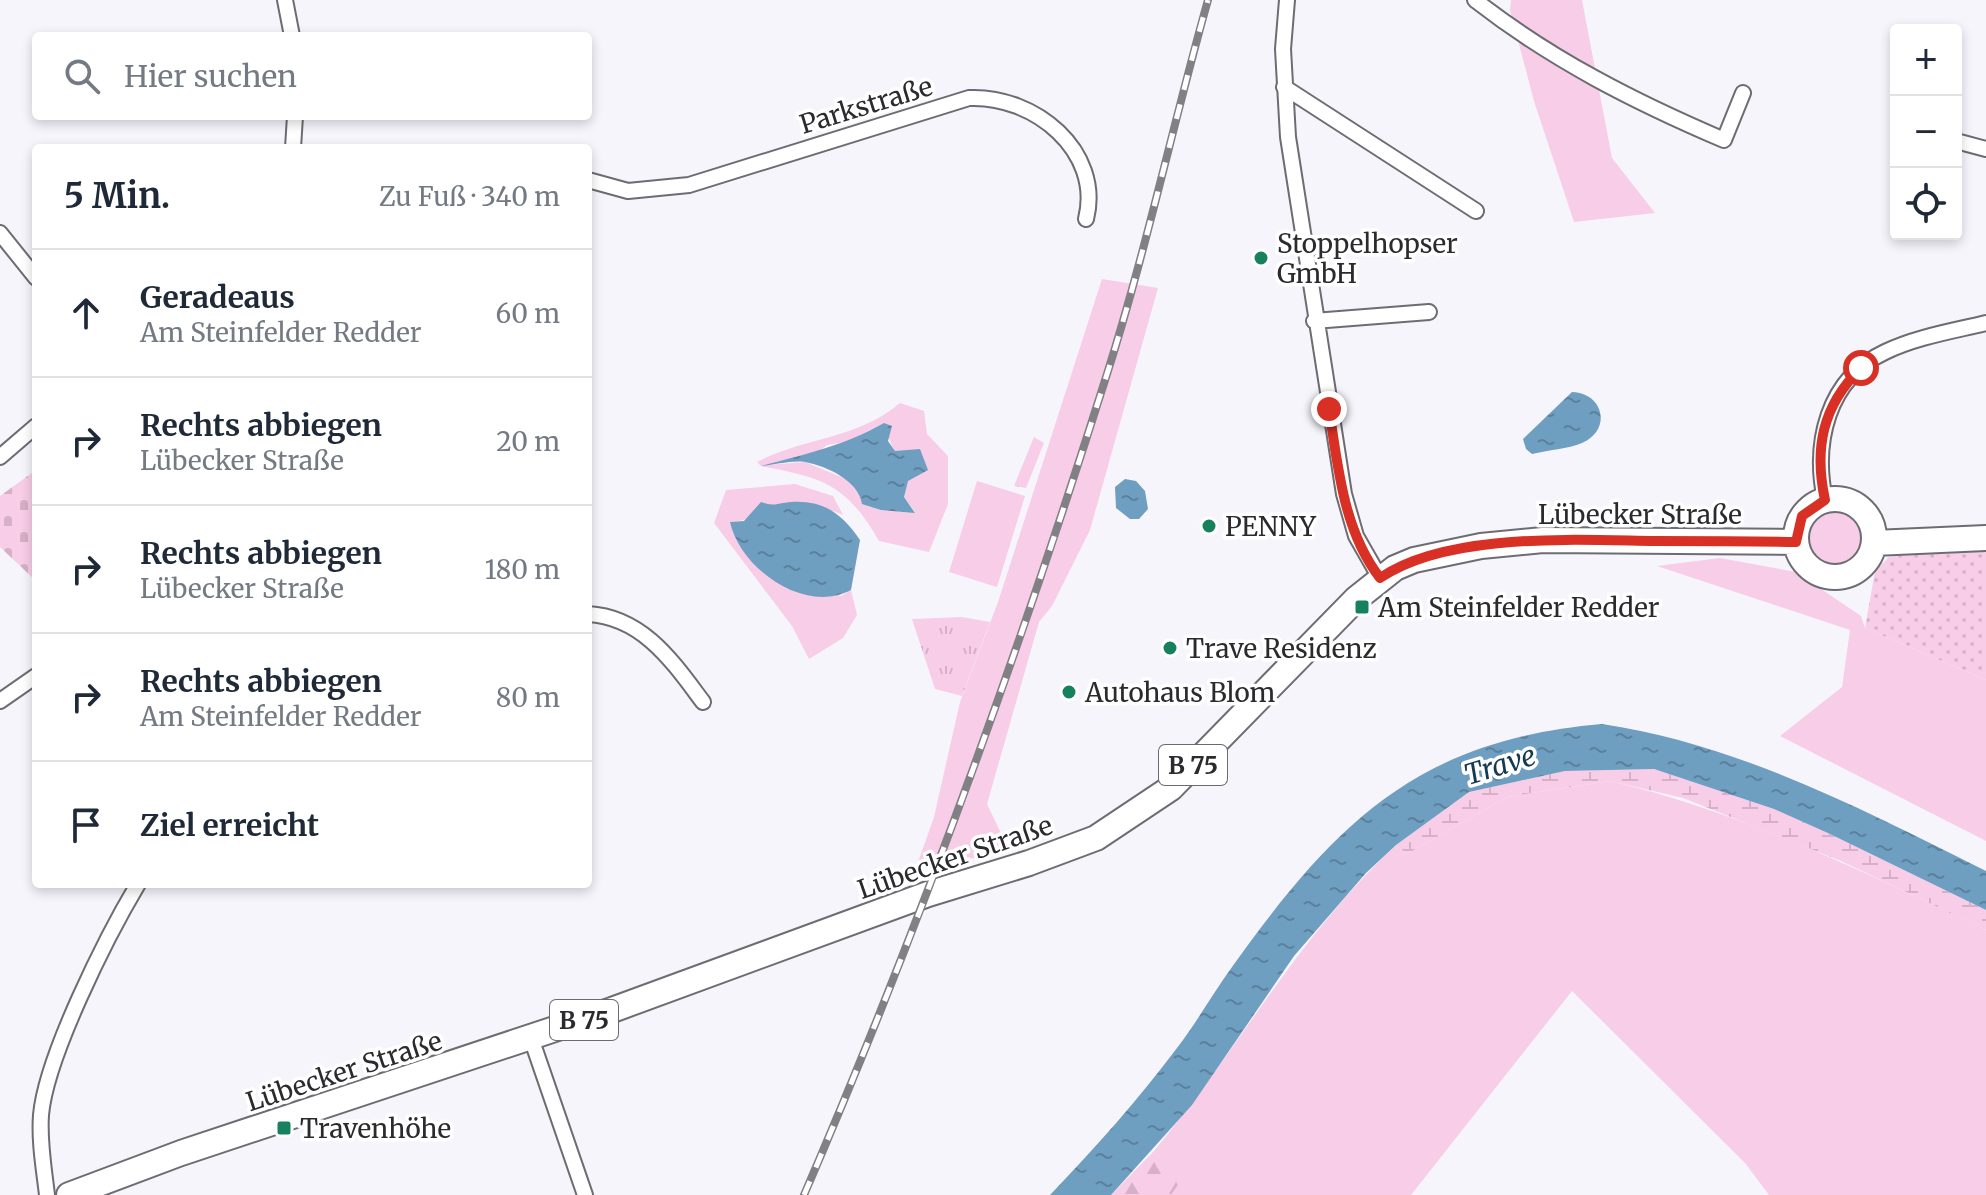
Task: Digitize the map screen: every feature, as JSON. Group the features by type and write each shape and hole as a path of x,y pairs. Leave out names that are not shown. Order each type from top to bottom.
{"main road":[{"path":"1825,500 1844,500 1861,509 1871,522 1874,543 1865,564 1849,575 1835,578 1819,575 1805,565 1796,542 1802,516 1825,500"},
{"path":"1874,543 1911,544 1986,538"},
{"name":"Lübecker Straße","path":"69,1195 181,1153 531,1038 928,894 1029,863 1096,838 1171,788 1304,648 1380,578 1414,560 1481,546 1543,540 1796,542"}],"street":[{"path":"285,0 291,32"},
{"path":"1287,0 1284,87 1295,197 1314,321 1344,494 1361,547 1380,578"},
{"path":"1475,0 1507,25 1599,83 1724,140 1743,93"},
{"path":"1284,87 1476,211"},
{"name":"Parkstraße","path":"592,181 628,191 689,185 969,98 983,97 1007,102 1062,132 1079,157 1091,198 1086,219"},
{"path":"293,144 295,120"},
{"path":"1962,143 1986,149"},
{"path":"0,233 32,273"},
{"path":"1314,321 1429,312"},
{"path":"1825,500 1820,466 1822,430 1836,399 1854,375 1875,357 1896,347 1986,323"},
{"path":"0,457 32,429"},
{"path":"592,615 626,622 663,649 703,702"},
{"path":"0,701 32,679"},
{"path":"47,1195 41,1115 53,1064 136,888"},
{"path":"531,1038 585,1195"}],"green space":[{"path":"1511,0 1582,0 1612,158 1655,213 1574,222 1534,101 1510,10"},
{"path":"1102,279 1158,288 1090,530 1052,606 1039,622 987,804 1009,850 915,871 934,817 960,702 998,602"},
{"path":"900,403 924,411 927,434 948,456 948,504 929,552 879,541 844,495 817,480 761,466 757,462 794,447 849,431 884,415","holes":["884,423 902,468 904,497 915,512 861,495 851,481 805,462 767,465 816,454 827,445 847,442"]},
{"path":"1034,437 1044,443 1026,488 1014,486"},
{"path":"32,473 32,577 0,547 0,496"},
{"path":"977,481 1025,496 997,587 949,572"},
{"path":"795,484 833,496 843,515 818,506 791,503 731,522 841,596 851,590 857,615 843,638 809,659 792,626 714,523 726,490"},
{"path":"1836,509 1858,517 1866,539 1858,561 1836,569 1814,561 1806,539 1814,517"},
{"path":"1986,546 1986,680 1865,628 1875,571 1889,557"},
{"path":"1720,558 1796,572 1861,616 1865,628 1986,680 1986,841 1780,736 1842,687 1850,630 1657,566"},
{"path":"962,617 990,622 962,696 935,689 912,619"},
{"path":"1654,769 1774,809 1830,834 1986,910 1986,930 1841,861 1683,798 1610,781 1507,797 1407,854 1396,845 1469,792 1565,771"},
{"path":"1610,781 1755,826 1986,930 1986,1195 1769,1195 1745,1163 1572,991 1411,1195 1171,1195 1178,1183 1154,1151 1329,917 1396,845 1407,854 1507,797"},
{"path":"1154,1151 1179,1183 1171,1195 1111,1195"}],"water":[{"path":"1572,392 1583,394 1597,405 1600,413 1598,430 1582,443 1571,447 1532,454 1526,449 1523,439"},
{"path":"884,423 892,426 888,441 895,451 920,449 928,470 908,481 904,497 915,513 881,510 862,504 855,488 841,476 814,464 794,462 761,466 839,444"},
{"path":"1125,479 1136,481 1145,491 1148,509 1139,519 1130,519 1116,508 1115,487"},
{"path":"761,502 803,502 823,507 840,516 860,540 851,590 833,596 795,592 760,570 736,539 730,522 744,521"},
{"name":"Trave","path":"1602,724 1653,734 1751,763 1894,825 1986,871 1986,910 1774,809 1654,769 1565,771 1469,792 1396,845 1366,873 1294,956 1192,1105 1111,1195 1050,1195 1147,1086 1270,916 1307,871 1346,831 1386,798 1431,770 1481,748 1537,733"}],"railway":[{"path":"804,1195 928,891 1039,582 1121,328 1208,0"}],"place":[{"name":"Stoppelhopser GmbH","path":"1261,258"},
{"name":"PENNY","path":"1209,526"},
{"name":"Am Steinfelder Redder","path":"1362,607"},
{"name":"Trave Residenz","path":"1170,648"},
{"name":"Autohaus Blom","path":"1069,692"},
{"name":"Travenhöhe","path":"284,1128"}],"route":[{"path":"1329,409 1349,515 1361,547 1380,578 1414,560 1481,546 1543,540 1796,542 1802,516 1825,500 1820,454 1828,413 1861,368"}]}
